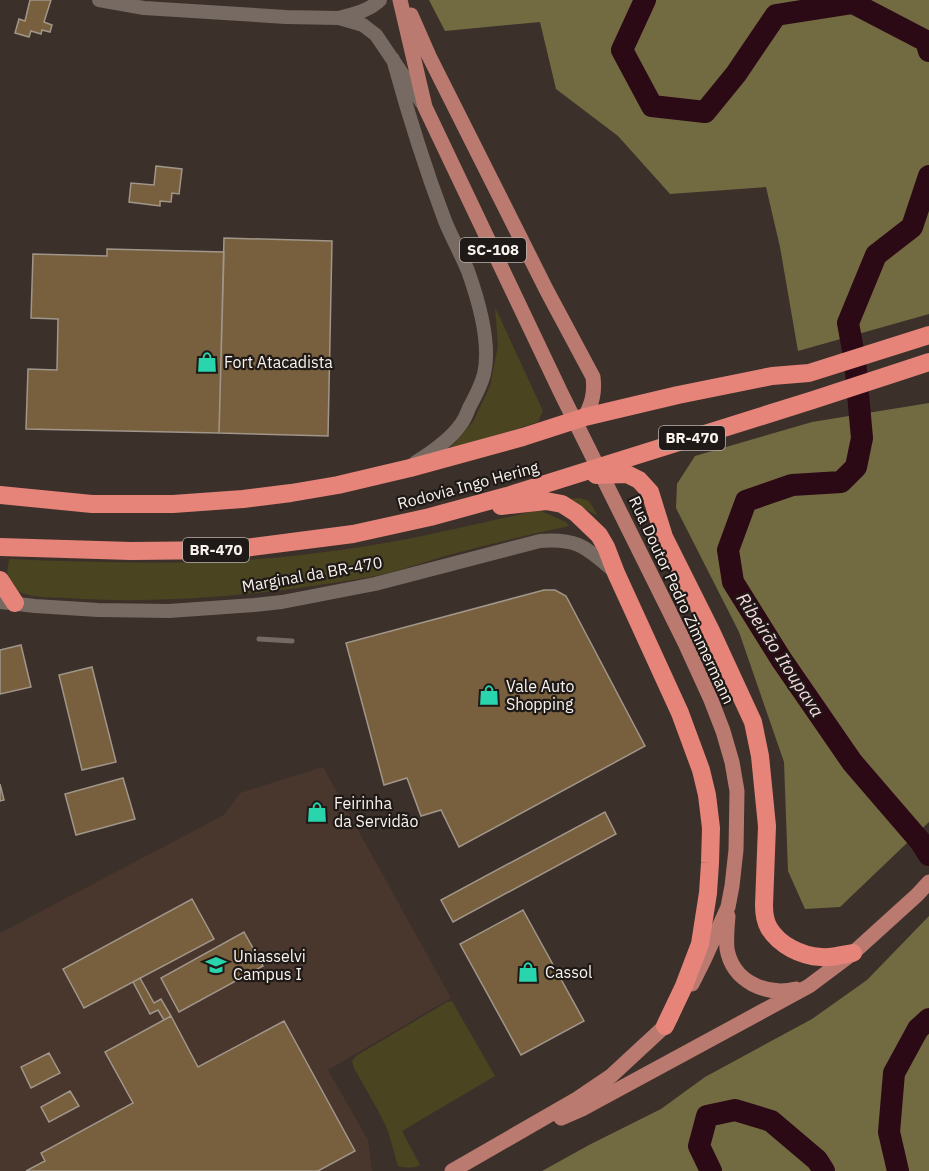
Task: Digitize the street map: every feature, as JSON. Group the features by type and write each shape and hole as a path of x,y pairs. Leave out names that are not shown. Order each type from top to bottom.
{"highway":[{"path":"0,495 92,504 173,504 291,494 410,468 523,437 585,417 772,376 809,374 926,336"},
{"name":"Rodovia Ingo Hering","path":"1,553 229,550 353,534 430,517 507,496 929,362"},
{"path":"570,476 627,474 639,480 650,492 664,537 753,722 760,756 767,826 764,916 768,927 776,937 803,954 835,957 853,953"},
{"path":"430,517 546,501 562,504 576,513 599,535 606,547 692,742 707,795 710,863 700,944 665,1026"},
{"path":"0,580 8,603"}],"main road":[{"path":"99,0 144,8 339,18 363,25 376,36 425,107"},
{"path":"339,18 362,11 380,0"},
{"path":"402,0 592,377 594,390 591,406 585,417"},
{"name":"Rua Doutor Pedro Zimmermann","path":"402,0 425,107 711,700 732,762 737,791 736,850 728,907 697,976 665,1026 611,1076 577,1099 452,1171"},
{"path":"393,59 418,144 476,297 482,317 485,350 484,373 461,424 436,449 410,468"},
{"name":"Marginal da BR-470","path":"8,603 98,610 169,611 282,602 375,584 540,541 557,539 570,541 586,548 616,573"},
{"name":"Rua Doutor Pedro Zimmermann","path":"490,1149 584,1108 809,986 853,953 929,882"},
{"path":"728,907 727,948 732,964 741,976 763,989 777,991 809,986"}],"lane":[{"path":"259,639 292,641"}],"shaded area":[{"path":"429,0 929,0 929,314 798,351 780,247 766,187 670,194 618,136 556,89 540,22 445,31"},
{"path":"495,307 543,411 538,422 446,452 473,422 490,386 498,346"},
{"path":"929,403 929,822 840,907 805,909 788,871 784,762 739,632 676,508 677,484 695,456 812,422"},
{"path":"579,498 589,501 598,516 570,499"},
{"path":"539,510 566,522 569,526 479,547 380,575 333,583 257,593 180,599 104,600 32,596 19,592 8,582 9,559 155,563 228,561 321,553 380,544"},
{"name":"Uniasselvi Campus I","path":"323,767 451,998 328,1070 368,1140 372,1171 0,1171 0,933 224,815 240,793"},
{"path":"929,916 929,1171 542,1171 661,1109 705,1077 812,1019 867,980"},
{"path":"452,1001 495,1076 402,1131 420,1165 409,1168 398,1166 388,1131 352,1061 356,1056"}],"building":[{"path":"30,0 51,0 44,22 52,25 50,32 42,30 41,34 31,31 29,37 15,33 19,19 25,21"},
{"path":"156,166 182,169 179,194 172,193 171,202 160,201 160,206 129,202 131,183 154,185"},
{"path":"224,238 332,241 328,436 219,433"},
{"path":"107,249 224,252 219,433 26,429 28,369 57,370 58,319 31,318 33,254 107,256"},
{"name":"Vale Auto Shopping","path":"544,590 555,590 566,596 645,746 459,847 441,810 421,816 407,778 384,785 346,643"},
{"path":"21,645 31,687 0,694 0,650"},
{"path":"92,667 116,762 82,770 59,675"},
{"path":"123,778 135,819 76,835 65,794"},
{"path":"0,784 4,800 0,801"},
{"path":"605,812 616,834 453,922 441,900"},
{"path":"192,899 214,939 84,1008 63,969"},
{"path":"523,910 584,1021 521,1055 460,944"},
{"path":"244,932 263,966 179,1012 161,978"},
{"path":"140,978 154,1003 161,999 171,1016 164,1020 158,1010 150,1014 133,982"},
{"path":"171,1016 198,1067 284,1021 355,1151 318,1171 26,1171 45,1161 41,1153 133,1103 105,1052"},
{"path":"49,1053 60,1073 31,1088 21,1067"},
{"path":"70,1091 79,1106 49,1122 41,1107"}],"waterway":[{"name":"Ribeirão Itoupava","path":"645,0 622,50 652,106 705,112 736,74 776,15 853,3 926,41 929,51"},
{"name":"Ribeirão Itoupava","path":"929,176 912,227 876,255 848,323 855,361 862,438 856,467 841,482 792,485 746,501 728,550 733,582 781,659 852,762 920,841 929,855"},
{"name":"Ribeirão Itoupava","path":"898,1171 889,1132 894,1073 918,1029 929,1019"},
{"name":"Ribeirão Itoupava","path":"711,1171 699,1146 707,1116 735,1110 771,1121 817,1160 824,1171"}],"place":[{"name":"Fort Atacadista","path":"207,362"},
{"name":"Vale Auto Shopping","path":"489,695"},
{"name":"Feirinha da Servidão","path":"317,812"},
{"name":"Uniasselvi Campus I","path":"216,965"},
{"name":"Cassol","path":"528,972"}]}
